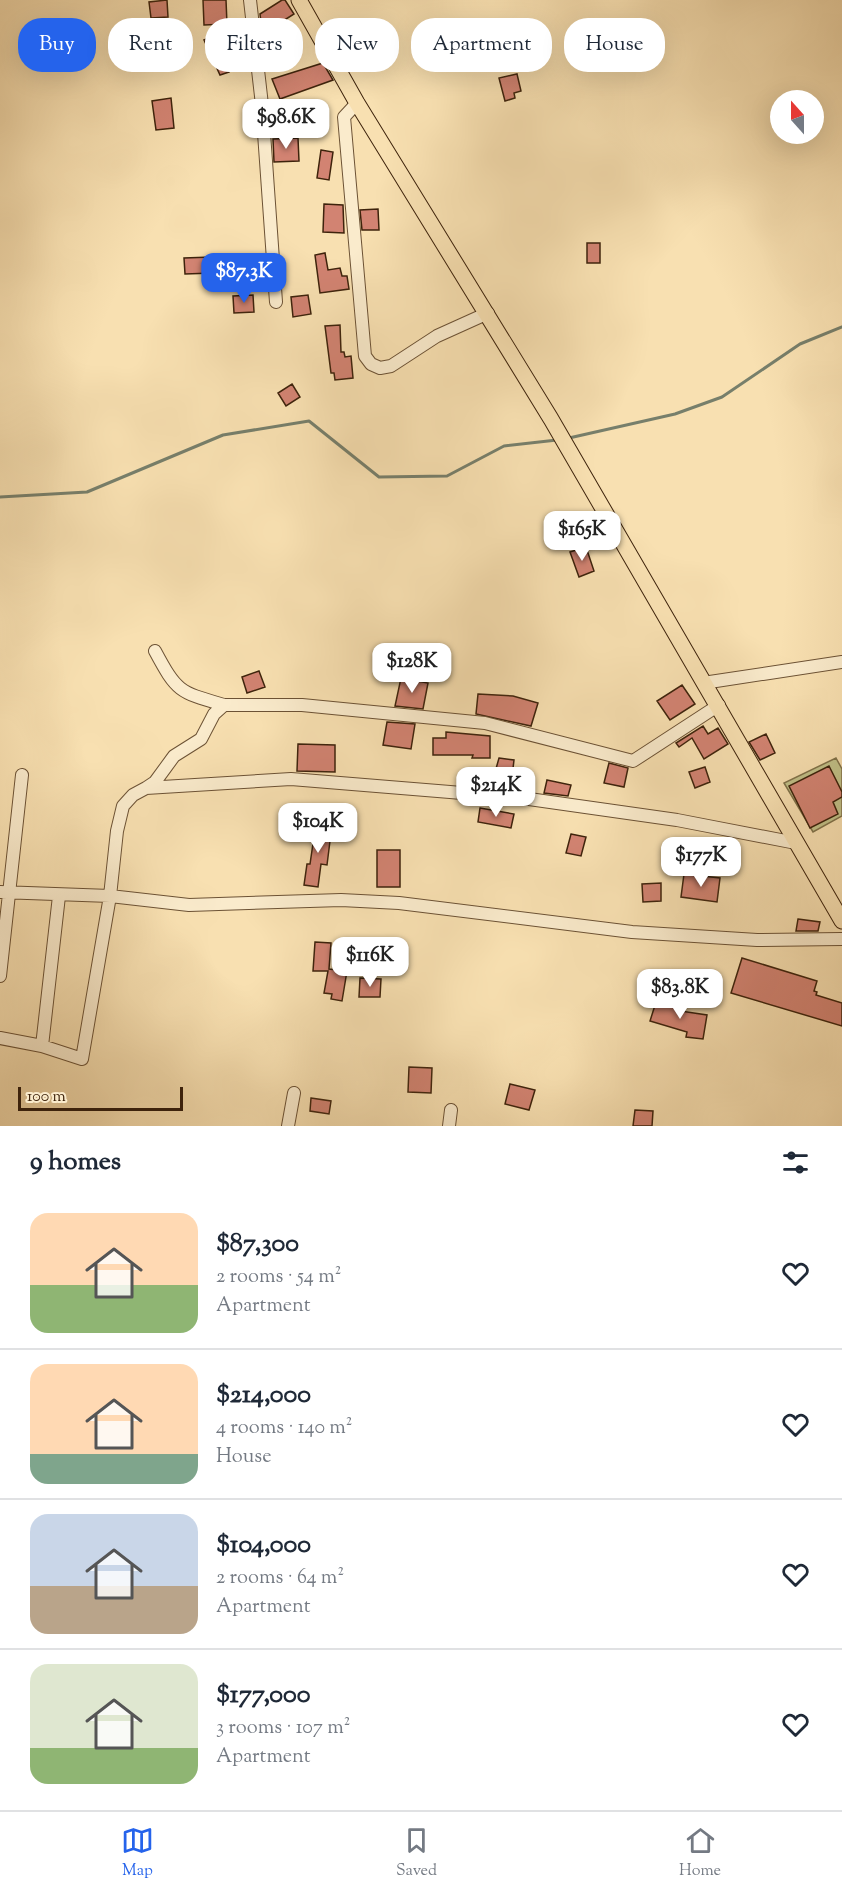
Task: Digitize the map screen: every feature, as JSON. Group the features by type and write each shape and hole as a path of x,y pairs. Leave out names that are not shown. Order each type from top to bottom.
{"main road":[{"path":"299,0 357,103 551,419 703,683 719,705 842,921"}],"street":[{"path":"250,0 262,105 276,302"},
{"path":"357,103 344,117 365,356 370,364 380,368 391,366 437,336 488,313"},
{"path":"155,651 172,682 180,689 224,705 302,705 486,723 633,761 719,705"},
{"path":"703,683 842,662"},
{"path":"0,1038 42,1046 82,1059 110,896 117,831 123,806 133,795 155,782 174,756 201,739 214,714 224,705"},
{"path":"0,976 4,891 22,775"},
{"path":"146,788 291,779 450,792 529,799 677,820 796,843"},
{"path":"4,891 59,896 110,896 189,905 341,900 399,903 632,932 757,940 842,939"},
{"path":"42,1046 59,896"},
{"path":"288,1126 294,1094"},
{"path":"448,1126 451,1110"}],"green space":[{"path":"836,758 842,769 842,816 813,832 784,783"}],"building":[{"path":"167,0 168,17 151,18 149,2"},
{"path":"203,0 226,0 227,18 205,18 204,25"},
{"path":"285,0 294,14 288,18 260,18 260,14"},
{"path":"315,66 315,72 328,72 333,80 280,99 272,79 294,72 303,72 303,69"},
{"path":"517,74 521,91 514,93 515,98 505,101 499,78"},
{"path":"171,98 174,128 156,130 152,101"},
{"path":"298,138 299,161 274,162 273,139"},
{"path":"321,150 333,152 329,180 317,178"},
{"path":"324,204 343,205 344,233 323,232"},
{"path":"378,209 379,230 362,230 360,210"},
{"path":"587,243 600,243 600,263 587,263"},
{"path":"325,253 328,270 340,268 342,276 347,276 349,289 320,293 315,255"},
{"path":"212,257 213,273 185,274 184,258"},
{"path":"253,295 254,312 234,313 233,296"},
{"path":"308,295 311,314 293,317 291,297"},
{"path":"340,325 341,352 344,352 345,357 351,356 353,378 335,380 334,373 331,373 325,326"},
{"path":"292,384 300,397 286,406 278,393"},
{"path":"586,547 594,571 579,577 570,552"},
{"path":"387,658 404,658 404,673 387,674"},
{"path":"259,671 265,687 247,693 242,677"},
{"path":"401,678 428,683 423,709 395,706"},
{"path":"682,685 695,704 670,720 657,701"},
{"path":"478,694 513,696 538,703 531,726 476,714"},
{"path":"387,722 415,724 411,749 383,745"},
{"path":"703,726 708,734 718,728 728,744 704,759 692,738 679,747 676,743"},
{"path":"446,732 490,736 490,758 472,758 473,755 433,755 433,738 446,738"},
{"path":"766,734 775,753 760,760 749,742"},
{"path":"298,744 335,745 335,772 297,771"},
{"path":"499,758 514,760 511,785 492,783"},
{"path":"609,763 628,768 624,787 604,783"},
{"path":"829,766 842,792 842,797 833,802 838,814 810,828 789,786"},
{"path":"705,767 710,782 695,788 689,772"},
{"path":"547,780 571,785 568,796 544,793"},
{"path":"480,808 514,814 511,828 478,822"},
{"path":"316,823 332,825 327,865 321,864 318,887 304,885 307,864 310,864"},
{"path":"571,834 586,837 581,856 566,853"},
{"path":"377,850 400,850 400,887 377,887"},
{"path":"684,874 720,878 717,902 681,897"},
{"path":"661,883 661,901 643,902 642,884"},
{"path":"798,919 820,922 818,931 796,931"},
{"path":"315,942 331,943 329,969 347,971 342,1001 331,999 332,994 324,993 328,971 313,971"},
{"path":"742,958 817,981 814,991 817,992 816,995 842,1003 842,1026 731,993"},
{"path":"360,978 381,979 380,997 359,997"},
{"path":"656,1002 681,1009 680,1011 707,1015 703,1039 686,1037 687,1032 650,1021"},
{"path":"409,1067 432,1068 431,1093 408,1092"},
{"path":"510,1084 535,1090 529,1110 505,1104"},
{"path":"311,1098 331,1101 329,1114 310,1111"},
{"path":"635,1110 653,1111 652,1126 633,1126"}],"waterway":[{"path":"569,438 675,414 722,397 800,344 842,327"},
{"path":"0,497 87,492 223,435 309,421 379,477 447,476 504,446 557,440"}]}
